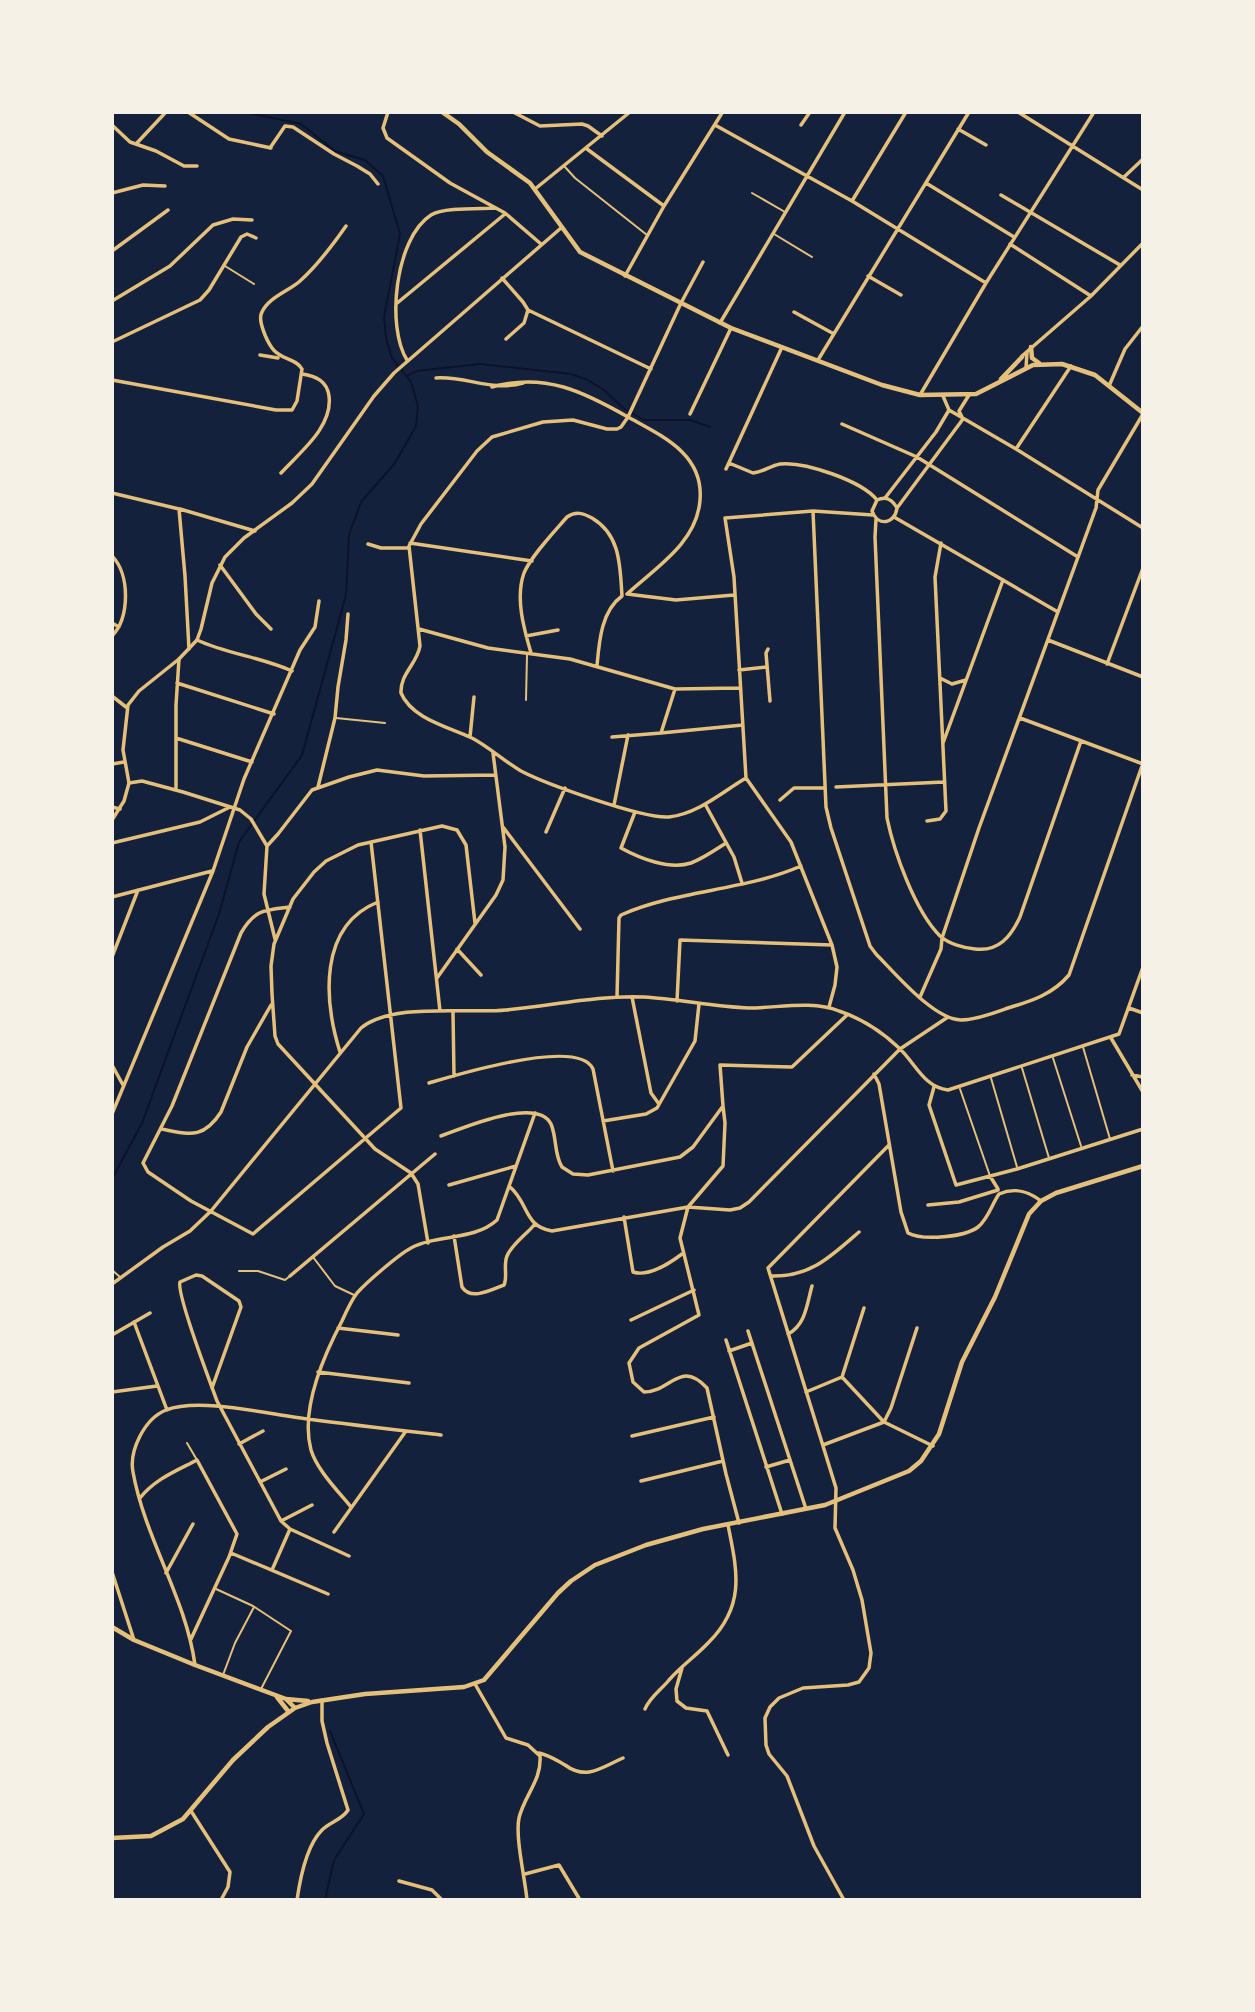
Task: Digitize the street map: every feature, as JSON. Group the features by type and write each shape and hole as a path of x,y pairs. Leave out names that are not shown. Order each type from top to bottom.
{"main road":[{"path":"442,112 487,152 535,189 580,252 731,328 882,385 920,395 969,395 982,392 1039,363 1071,366 1090,372 1143,413"},
{"path":"1029,348 1032,358 1039,363"},
{"path":"996,385 1021,356"},
{"path":"112,1838 151,1836 166,1830 191,1811 233,1760 295,1708 322,1700 475,1684 492,1672 558,1593 595,1565 670,1537 806,1510 836,1501 909,1471 933,1446 945,1419 962,1362 995,1297 1029,1214 1041,1201 1056,1193 1143,1166"},
{"path":"112,1627 134,1640 222,1676 286,1699 312,1702"},
{"path":"277,1696 288,1712"},
{"path":"286,1699 295,1708"}],"street":[{"path":"136,144 166,112"},
{"path":"188,112 229,139 271,148 285,126 293,127 363,170 378,184"},
{"path":"388,112 383,128 387,138 446,181 505,213 541,244"},
{"path":"513,112 540,125 588,126 602,136"},
{"path":"535,189 630,112"},
{"path":"801,125 810,112"},
{"path":"720,323 845,112"},
{"path":"852,201 906,112"},
{"path":"818,360 969,112"},
{"path":"1017,112 1143,190"},
{"path":"920,395 1014,237 1094,112"},
{"path":"625,276 664,206 722,113"},
{"path":"715,125 852,201 986,283"},
{"path":"112,126 136,144 184,166 197,166"},
{"path":"958,129 986,145"},
{"path":"587,148 664,206"},
{"path":"1124,177 1143,159"},
{"path":"926,183 1014,237"},
{"path":"112,193 143,185 165,186"},
{"path":"1001,195 1120,265"},
{"path":"406,362 396,333 396,304 407,244 422,223 435,213 496,208"},
{"path":"112,251 169,210"},
{"path":"396,304 505,213"},
{"path":"112,301 177,260 213,225 233,219 252,220"},
{"path":"281,358 270,347 260,318 262,312 276,297 299,283 346,226"},
{"path":"112,820 120,809 129,783 124,762 126,707 139,691 179,659 197,640 219,565 236,546 312,484 374,396 394,373 561,228"},
{"path":"112,342 200,300 206,295 241,237 247,234 256,238"},
{"path":"1017,372 1021,356 1091,296 1143,243"},
{"path":"1010,244 1091,296"},
{"path":"703,262 624,424 617,429 585,422 562,421 519,428 492,437 477,451 426,516 410,546 419,650 400,688 403,699 423,715 470,737 525,773 635,812 670,817 685,814 746,778"},
{"path":"868,276 901,295"},
{"path":"502,278 528,310 650,369"},
{"path":"506,339 524,323 528,310"},
{"path":"794,312 834,334"},
{"path":"1110,386 1125,349 1143,326"},
{"path":"690,414 731,328"},
{"path":"726,469 782,347"},
{"path":"1026,368 1029,348"},
{"path":"112,380 292,410 296,405 302,369 298,363 260,355"},
{"path":"1016,449 1071,366"},
{"path":"281,473 312,440 331,407 328,389 322,380 302,374"},
{"path":"436,378 463,378 492,387 528,382 577,390 630,412 686,455 700,485 700,501 694,522 682,544 611,607 604,623 597,666"},
{"path":"963,419 959,411 969,395"},
{"path":"943,396 949,410 1143,528"},
{"path":"885,498 949,410"},
{"path":"920,997 942,949 942,937 1097,508 1098,490 1143,413"},
{"path":"829,1007 835,985 836,967 832,945 787,834 746,778 732,555 724,518 813,511 875,517 884,522 894,517 897,508 963,419"},
{"path":"842,424 917,457 1078,557"},
{"path":"729,463 753,473 779,464 813,468 864,489 877,500"},
{"path":"112,493 255,531"},
{"path":"897,508 892,500 885,498 877,500 872,507 875,517 887,817 895,845 921,908 942,937 961,947 983,950 998,945 1011,935 1020,917 1081,741"},
{"path":"178,509 189,649"},
{"path":"813,511 826,807 831,828 870,946 920,997 948,1017 963,1020 1018,1006 1051,992 1069,975 1143,764 1019,718"},
{"path":"529,653 522,611 523,575 567,517 576,513 584,514 601,524 614,540 624,595"},
{"path":"894,517 1058,612"},
{"path":"927,821 946,815 935,577 941,543"},
{"path":"368,544 387,548 410,546 531,561"},
{"path":"112,555 121,568 124,580 124,609 119,627 112,636"},
{"path":"219,565 256,614 271,628"},
{"path":"1107,664 1143,568"},
{"path":"943,744 1003,580"},
{"path":"624,595 676,600 734,595"},
{"path":"112,1114 213,871 232,807 304,641 315,626 319,601"},
{"path":"318,787 335,718 348,614"},
{"path":"112,623 119,627"},
{"path":"419,629 488,648 597,666 675,689 740,688"},
{"path":"526,636 558,629"},
{"path":"197,640 217,649 292,671"},
{"path":"1048,640 1143,677"},
{"path":"768,649 770,701"},
{"path":"176,790 179,659"},
{"path":"738,670 767,667"},
{"path":"940,678 952,684 966,680"},
{"path":"177,683 274,714"},
{"path":"661,733 675,689"},
{"path":"112,696 126,707"},
{"path":"470,737 474,696"},
{"path":"611,737 743,724"},
{"path":"614,805 628,736"},
{"path":"176,738 252,762"},
{"path":"437,978 496,895 503,880 505,860 493,753"},
{"path":"112,764 124,762"},
{"path":"267,846 307,794 318,787 367,771 393,771 424,776 495,775"},
{"path":"129,783 142,782 176,790 232,807 251,819 267,846 264,894 275,939"},
{"path":"836,787 944,782"},
{"path":"546,832 565,788"},
{"path":"780,800 794,789 825,788"},
{"path":"705,804 734,857 742,883"},
{"path":"112,807 120,809"},
{"path":"112,844 200,822 232,807"},
{"path":"635,812 621,848 649,859 677,865 694,862 726,843"},
{"path":"501,825 580,929"},
{"path":"428,1243 418,1184 411,1172 388,1160 366,1139 278,1044 272,1003 271,966 275,939 290,907 305,883 326,861 347,849 420,830 442,826 458,830 466,845 475,923"},
{"path":"420,830 440,1011"},
{"path":"290,907 267,909 251,919 241,933 144,1163 148,1172 191,1201 253,1234 401,1108 370,842"},
{"path":"617,997 618,918 654,902 711,892 801,866"},
{"path":"112,897 213,871"},
{"path":"112,957 138,890"},
{"path":"340,1052 329,982 332,954 342,932 352,919 378,902"},
{"path":"677,1001 680,940 832,945"},
{"path":"457,949 481,975"},
{"path":"112,1284 190,1231 211,1211 340,1052 367,1023 390,1015 509,1010 617,997 752,1008 829,1007 878,1032 900,1049 934,1087 948,1090 1111,1038 1122,1030 1143,967"},
{"path":"632,997 651,1093 659,1104"},
{"path":"160,1129 195,1134 214,1122 221,1112 252,1037 272,1003"},
{"path":"603,1121 652,1112 659,1104 695,1041 699,1004"},
{"path":"1129,1008 1143,1013"},
{"path":"453,1011 454,1076"},
{"path":"739,1523 707,1387 696,1378 682,1376 658,1390 644,1392 633,1382 629,1363 639,1348 699,1315 680,1238 688,1207 723,1167 725,1123 720,1065 792,1067 847,1014"},
{"path":"509,1186 518,1193 535,1224 546,1230 556,1231 688,1207 718,1211 743,1206 900,1049 948,1017"},
{"path":"1111,1038 1143,1092"},
{"path":"429,1083 518,1059 584,1060 591,1064 593,1069 613,1171"},
{"path":"112,1065 124,1086"},
{"path":"874,1074 879,1084 906,1231 912,1235 936,1237 976,1229 999,1192"},
{"path":"1132,1075 1143,1077"},
{"path":"934,1087 929,1105 957,1185 1143,1129"},
{"path":"441,1136 499,1117 535,1112 545,1117 551,1125 562,1167 579,1176 660,1162 687,1153 723,1106"},
{"path":"351,1507 313,1453 310,1420 318,1372 338,1328 355,1296 410,1248 482,1230 495,1222 535,1112"},
{"path":"844,1900 814,1846 787,1776 769,1754 764,1730 770,1707 785,1694 803,1688 859,1682 869,1668 870,1646 862,1600 853,1570 835,1528 836,1488 768,1268 889,1145"},
{"path":"290,1276 435,1154"},
{"path":"449,1185 516,1166"},
{"path":"990,1176 999,1192"},
{"path":"928,1205 959,1202 1018,1190 1041,1201"},
{"path":"624,1217 633,1272 643,1274 682,1254"},
{"path":"454,1236 462,1287 466,1293 472,1295 507,1282 505,1264 508,1254 535,1224"},
{"path":"772,1276 803,1272 837,1251 859,1232"},
{"path":"212,1388 242,1307 239,1301 205,1277 196,1275 180,1282 178,1287 212,1388 239,1444 281,1521 290,1529 349,1556"},
{"path":"788,1334 801,1323 812,1286"},
{"path":"631,1320 694,1290"},
{"path":"806,1392 842,1377 864,1308"},
{"path":"112,1335 150,1313"},
{"path":"134,1322 167,1410"},
{"path":"338,1328 398,1335"},
{"path":"823,1444 884,1422 917,1328"},
{"path":"748,1331 806,1510"},
{"path":"726,1340 782,1514"},
{"path":"729,1351 752,1343"},
{"path":"318,1372 409,1384"},
{"path":"842,1377 884,1422 933,1446"},
{"path":"112,1392 158,1386"},
{"path":"195,1665 190,1640 140,1498 132,1464 135,1446 151,1422 167,1410 197,1406 221,1407 441,1435"},
{"path":"632,1436 714,1417"},
{"path":"239,1444 264,1431"},
{"path":"334,1532 406,1431"},
{"path":"140,1498 162,1478 197,1460 237,1534 231,1553 190,1640"},
{"path":"766,1467 790,1460"},
{"path":"641,1480 723,1461"},
{"path":"260,1482 286,1469"},
{"path":"281,1521 312,1505"},
{"path":"166,1573 193,1524"},
{"path":"645,1709 653,1696 684,1663 715,1636 734,1600 738,1573 728,1525"},
{"path":"272,1570 290,1529"},
{"path":"231,1553 328,1594"},
{"path":"112,1573 134,1640"},
{"path":"684,1663 676,1689 677,1701 686,1708 707,1711 728,1755"},
{"path":"475,1684 506,1738 528,1745 572,1771 584,1774 624,1758"},
{"path":"298,1900 307,1858 316,1837 327,1825 342,1818 348,1810 327,1743 322,1721 322,1700"},
{"path":"527,1900 519,1820 525,1801 538,1777 541,1761 539,1753"},
{"path":"191,1811 230,1872 228,1887 220,1900"},
{"path":"525,1874 559,1864 580,1900"},
{"path":"399,1881 432,1890 442,1900"}],"lane":[{"path":"564,167 648,235"},
{"path":"752,193 785,212"},
{"path":"772,232 812,257"},
{"path":"224,266 254,284"},
{"path":"526,700 529,653"},
{"path":"335,718 385,723"},
{"path":"1082,1047 1110,1140"},
{"path":"1052,1057 1082,1149"},
{"path":"1021,1068 1049,1158"},
{"path":"991,1077 1017,1169"},
{"path":"960,1088 990,1176"},
{"path":"312,1256 335,1286 355,1296"},
{"path":"112,1270 121,1277"},
{"path":"239,1271 258,1271 281,1279 288,1279 290,1276"},
{"path":"187,1443 197,1460"},
{"path":"215,1589 254,1607 291,1632 260,1690"},
{"path":"222,1676 254,1607"}],"waterway":[{"path":"112,1179 142,1123 219,914 239,842 302,755 346,595 349,535 361,502 395,463 416,426 418,406 411,382 392,358 386,338 384,317 400,234 383,176 365,160 335,151 301,124 245,112"},
{"path":"407,376 416,371 480,364 571,374 604,390 623,408 644,420 690,420 710,427"},
{"path":"325,1900 334,1860 364,1814 330,1731"}]}
